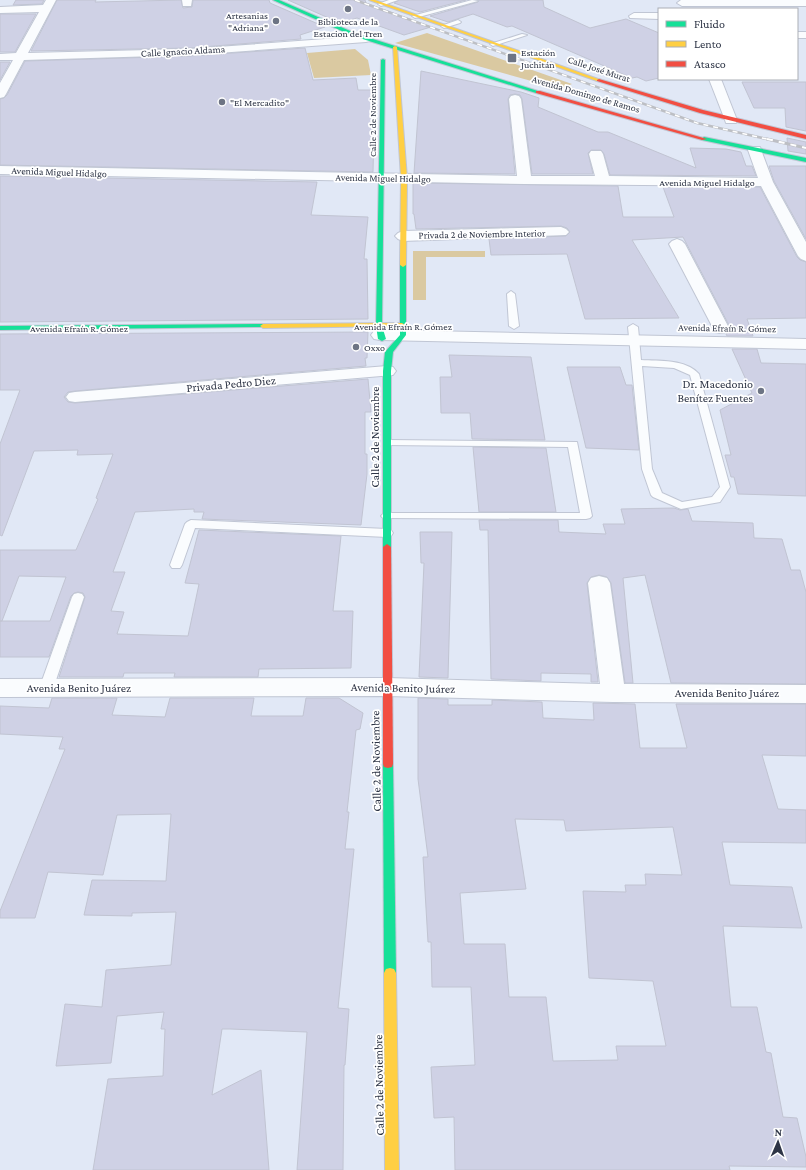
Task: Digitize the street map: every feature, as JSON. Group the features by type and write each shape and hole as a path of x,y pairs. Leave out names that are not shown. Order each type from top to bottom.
{"street":[{"name":"Avenida Domingo de Ramos","path":"275,0 304,8 361,37 555,97 696,137 806,160"},
{"name":"Calle José Murat","path":"371,0 623,89 731,120 806,137"},
{"path":"683,4 806,2"},
{"path":"0,10 49,4"},
{"path":"0,94 49,4"},
{"path":"634,16 658,16"},
{"name":"Calle Ignacio Aldama","path":"0,57 22,54 189,49 361,37"},
{"name":"Calle 2 de Noviembre","path":"382,44 382,177 379,236 380,330 389,352 387,371 387,687 392,1170"},
{"path":"389,352 402,330 404,178 395,48"},
{"name":"Calle Ignacio Aldama","path":"0,52 22,54"},
{"path":"383,62 420,55"},
{"path":"715,80 731,120"},
{"path":"516,99 525,180"},
{"path":"755,150 766,182 806,256"},
{"path":"596,154 603,181"},
{"name":"Avenida Miguel Hidalgo","path":"0,170 525,180 766,182"},
{"name":"Privada 2 de Noviembre Interior","path":"403,236 561,232"},
{"path":"676,244 721,328"},
{"name":"Avenida Efraín R. Gómez","path":"402,330 514,326 806,344"},
{"name":"Avenida Efraín R. Gómez","path":"0,328 402,330 633,334 721,328 806,330"},
{"name":"Privada Pedro Diez","path":"75,397 387,371"},
{"path":"599,583 613,693"},
{"name":"Avenida Benito Juárez","path":"0,688 387,687 613,693 806,694"}],"lane":[{"path":"381,4 395,0"},
{"path":"415,16 475,1"},
{"path":"444,26 458,22"},
{"path":"493,44 524,35"},
{"path":"511,294 514,326"},
{"path":"633,334 647,469 657,495 681,506 716,500 724,487 694,374 686,368 669,364 637,362"},
{"path":"387,516 586,516 573,444 388,443"},
{"path":"176,565 191,524 388,533"},
{"path":"46,689 78,597"}],"shaded area":[{"path":"427,33 572,84 560,89 395,43"},
{"path":"355,49 368,60 371,75 314,78 307,53"},
{"path":"413,251 485,251 485,257 426,257 426,300 413,300"}],"building":[{"path":"16,0 44,0 42,4 13,5"},
{"path":"57,0 96,0 95,2 181,0 183,8 192,7 193,0 269,0 270,3 325,27 300,35 301,39 190,48 31,51"},
{"path":"288,0 365,0 366,3 431,27 404,35 357,18 340,23"},
{"path":"399,0 466,0 420,12 394,3"},
{"path":"479,0 543,0 544,7 590,28 626,19 658,33 658,78 646,81 637,77 632,78 512,26 507,27 473,14 448,22 430,16 478,2"},
{"path":"0,14 36,14 15,52 0,52"},
{"path":"305,48 313,80 356,78 358,90 375,90 373,172 0,165 0,99 7,95 25,61 190,56"},
{"path":"0,62 10,62 0,80"},
{"path":"421,71 521,92 539,98 538,107 598,132 608,132 696,168 690,148 726,149 741,152 746,166 752,166 756,176 610,175 604,154 601,150 591,150 588,153 593,174 532,174 522,99 520,95 515,94 510,95 508,99 515,174 414,173"},
{"path":"742,82 806,82 806,131 786,127 785,108 754,108"},
{"path":"787,138 806,142 806,154 788,151"},
{"path":"769,166 806,166 806,239 774,181"},
{"path":"0,176 317,182 311,215 368,217 364,259 367,259 368,319 0,322"},
{"path":"413,183 618,186 623,217 674,217 663,187 760,187 797,257 806,262 806,318 747,319 753,336 727,336 726,334 728,333 730,327 683,237 632,240 679,318 585,319 567,254 491,255 489,239 566,236 570,232 567,228 561,226 416,229 413,214"},
{"path":"368,332 367,358 365,358 366,366 75,391 68,392 64,397 68,402 75,403 368,379 371,412 365,412 365,454 367,454 367,474 361,525 202,519 204,512 194,512 194,509 135,512 113,572 125,572 111,611 124,612 117,634 188,636 199,584 185,583 199,530 341,536 333,611 353,611 351,668 259,669 258,677 174,677 175,673 124,673 123,677 59,677 85,597 83,593 78,592 71,596 49,657 0,657 0,550 76,550 98,499 96,498 113,454 77,455 78,450 34,451 2,536 0,535 0,444 20,390 0,390 0,334","holes":["19,576 66,577 50,621 2,621"]},
{"path":"732,349 757,349 761,363 806,364 806,496 738,494 734,477 731,477 725,455 731,455 720,410 752,393"},
{"path":"449,355 531,357 545,440 472,439 470,413 441,413 440,377 452,377"},
{"path":"567,367 620,367 626,385 632,385 639,450 586,448"},
{"path":"473,447 546,448 556,512 479,512"},
{"path":"674,508 680,510 688,509 692,521 753,523 754,538 782,539 791,570 800,570 806,592 806,684 671,683 645,575 623,578 633,683 625,683 611,583 607,577 599,575 591,577 587,583 598,682 591,682 591,674 541,673 541,681 491,679 488,530 480,530 479,520 558,520 559,532 606,534 603,524 625,524 621,509"},
{"path":"420,532 452,532 448,678 419,677 424,563 421,563"},
{"path":"52,698 117,698 112,715 165,717 170,698 254,698 251,716 303,716 306,698 339,698 363,713 360,729 356,730 347,812 349,812 345,849 354,849 338,1008 349,1009 344,1065 343,1170 297,1170 307,1032 222,1029 212,1095 261,1070 269,1170 93,1170 108,1079 163,1076 165,1029 161,1029 164,1012 117,1016 111,1063 56,1066 65,1004 102,1007 106,970 171,965 176,912 132,913 132,916 84,915 92,880 166,881 171,814 117,815 103,875 48,872 35,918 0,918 0,911 65,749 59,749 63,737 0,734 0,706 49,708"},
{"path":"418,698 448,699 448,705 492,705 492,700 542,702 543,718 594,720 593,703 635,704 640,748 687,748 676,704 806,704 806,756 762,755 778,809 806,810 806,843 722,842 730,885 792,887 802,928 723,926 731,1007 757,1007 766,1052 771,1053 783,1117 797,1118 806,1157 806,1167 729,1166 730,1170 455,1170 454,1117 434,1118 431,1067 475,1065 471,987 432,987 431,942 428,942 423,857 428,857 418,779","holes":["515,819 564,820 566,831 673,827 682,875 645,874 646,885 625,885 626,892 583,891 589,978 653,981 666,1046 616,1046 618,1060 553,1061 546,997 509,997 505,944 464,944 460,893 526,889"]}],"railway":[{"path":"355,0 697,123 771,140"},
{"path":"767,139 806,148"}],"traffic: fast":[{"path":"275,0 355,35 538,92"},
{"path":"382,339 379,326 379,259 383,60"},
{"path":"704,139 806,160"},
{"path":"387,547 387,371 389,352 403,335 403,265"},
{"path":"0,328 263,326"},
{"path":"388,764 390,973"}],"traffic: slow":[{"path":"371,0 599,80"},
{"path":"395,47 404,178 403,265"},
{"path":"263,326 402,325"},
{"path":"390,973 392,1170"}],"traffic: jam":[{"path":"599,80 701,112 806,137"},
{"path":"538,92 704,139"},
{"path":"387,547 388,764"}],"place":[{"name":"Biblioteca de la Estacion del Tren","path":"348,9"},
{"name":"Artesanias \"Adriana\"","path":"276,21"},
{"name":"Estación Juchitán","path":"512,58"},
{"name":"\"El Mercadito\"","path":"222,102"},
{"name":"Oxxo","path":"356,347"},
{"name":"Dr. Macedonio Benítez Fuentes","path":"761,391"}]}
